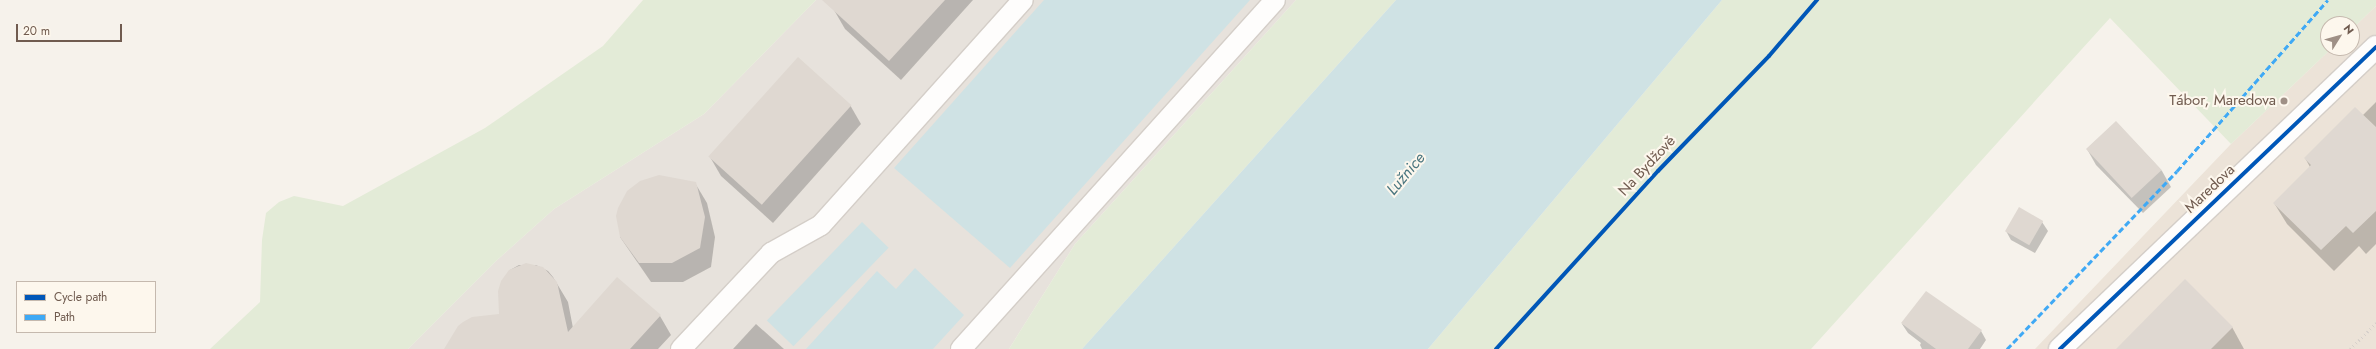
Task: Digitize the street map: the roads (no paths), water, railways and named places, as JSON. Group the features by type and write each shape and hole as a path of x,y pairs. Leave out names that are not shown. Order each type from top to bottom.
{"street":[{"name":"Maredova","path":"2060,349 2376,47"}],"lane":[{"path":"681,349 771,253 821,225 1023,0"},
{"path":"961,349 1275,0"}],"water":[{"path":"1044,0 1250,0 1010,268 894,168"},
{"name":"Lužnice","path":"1396,0 1722,0 1428,349 1082,349"},
{"path":"862,222 889,248 793,346 767,321"},
{"path":"915,268 964,315 933,349 806,349 877,271 896,289"}],"place":[{"name":"Tábor, Maredova","path":"2284,101"}]}
